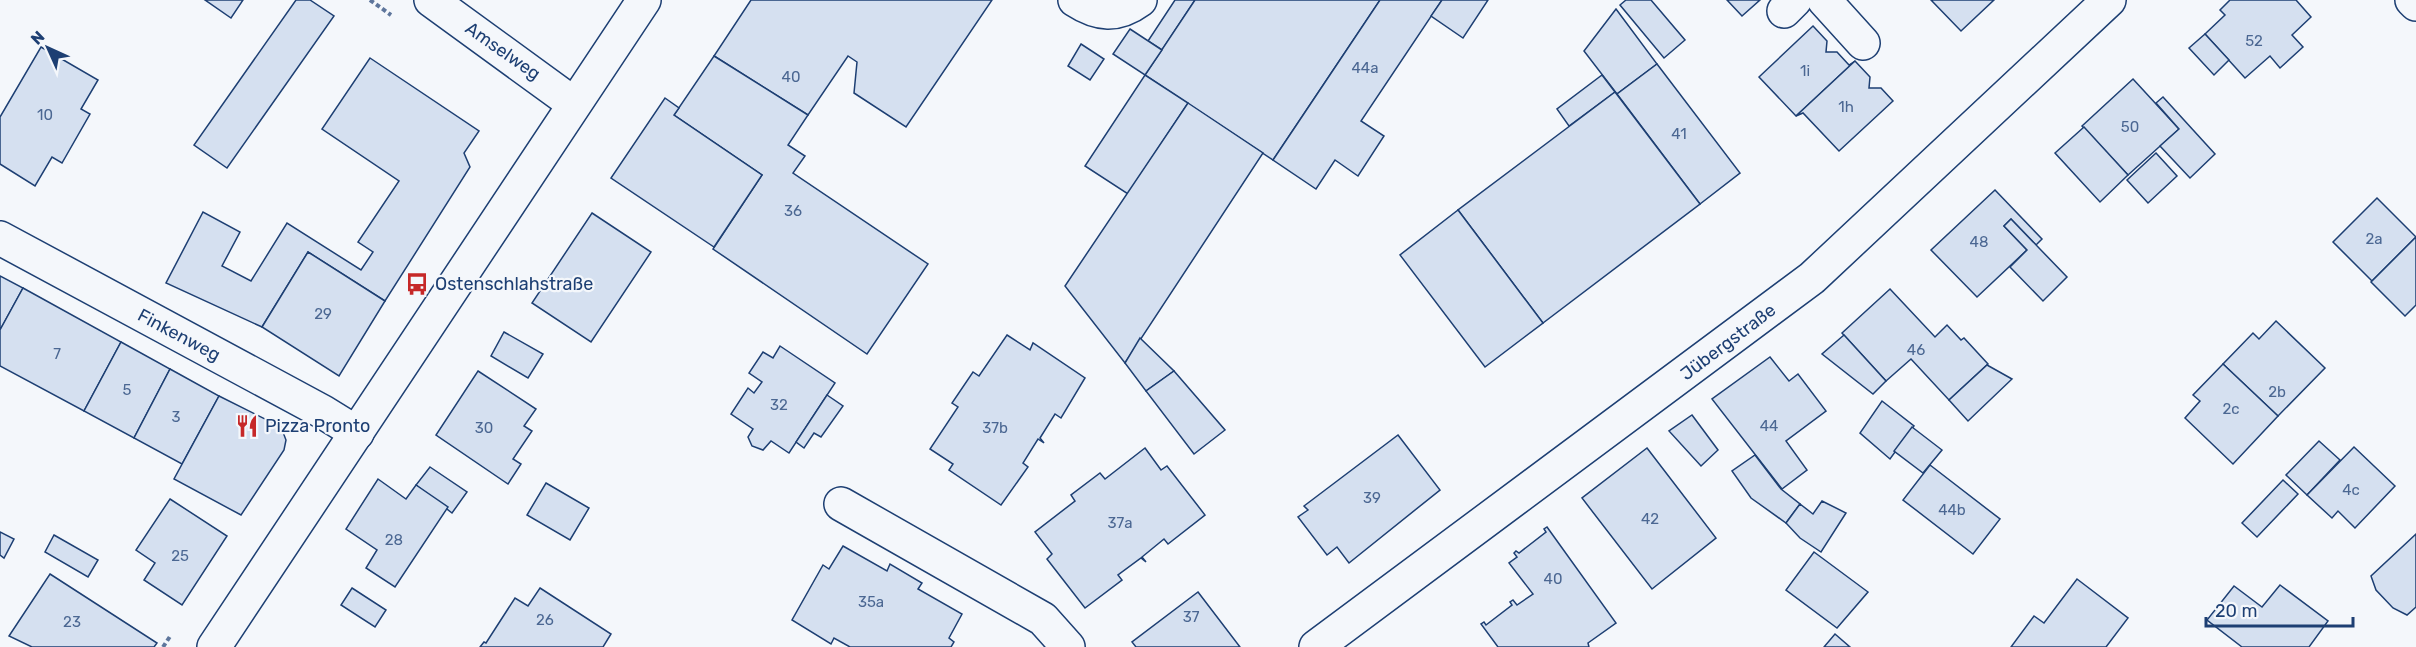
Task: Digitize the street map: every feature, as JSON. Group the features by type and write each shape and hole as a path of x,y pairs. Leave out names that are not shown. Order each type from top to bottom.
{"street":[{"name":"Amselweg","path":"431,0 574,104"},
{"path":"214,647 357,433 440,303 644,0"},
{"path":"1075,0 1087,8 1107,14 1129,8 1140,0"},
{"path":"1824,0 1863,43"},
{"name":"Jübergstraße","path":"1316,647 1812,278 2109,0"},
{"path":"2412,0 2416,4"},
{"name":"Finkenweg","path":"0,238 323,412 357,433"},
{"path":"841,504 1043,619 1068,647"}],"building":[{"path":"205,0 243,0 231,18"},
{"path":"296,0 310,0 334,16 227,168 194,145"},
{"path":"751,0 992,0 906,127 854,93 857,62 848,56 808,115 714,56"},
{"path":"1175,0 1195,0 1162,50 1148,41"},
{"path":"1195,0 1380,0 1273,160 1145,75"},
{"path":"1380,0 1442,0 1361,121 1384,136 1358,176 1335,160 1316,189 1273,160"},
{"path":"1442,0 1488,0 1463,38 1431,16"},
{"path":"1626,0 1651,0 1685,40 1664,58 1620,5"},
{"path":"1727,0 1760,0 1742,16"},
{"path":"1931,0 1994,0 1961,31"},
{"path":"2230,0 2296,0 2311,17 2292,35 2303,47 2280,68 2270,56 2245,78 2205,34 2225,15 2220,10"},
{"path":"1616,9 1657,64 1617,94 1584,51"},
{"path":"1813,26 1827,41 1826,52 1837,52 1849,65 1855,61 1796,116 1759,77"},
{"path":"1130,29 1162,50 1145,75 1113,54"},
{"path":"2205,34 2229,60 2214,75 2189,48"},
{"path":"1081,44 1104,59 1090,80 1068,66"},
{"path":"41,47 98,80 81,109 90,114 62,163 52,157 35,186 0,164 0,117"},
{"path":"714,56 808,115 788,145 805,156 793,173 928,264 867,354 713,249 762,175 674,115"},
{"path":"370,58 479,131 464,153 470,167 385,301 308,252 262,327 166,283 203,212 240,232 222,266 251,281 287,223 361,270 373,252 358,242 399,181 322,129"},
{"path":"1855,61 1870,77 1869,88 1881,88 1893,101 1839,151 1803,113 1796,116"},
{"path":"1657,64 1740,173 1700,204 1617,94"},
{"path":"1145,75 1188,103 1128,194 1085,166"},
{"path":"1602,75 1615,92 1569,126 1557,109"},
{"path":"2133,79 2179,129 2128,175 2082,126"},
{"path":"1615,92 1700,204 1543,323 1458,210"},
{"path":"2163,97 2215,154 2190,178 2160,146 2179,129 2156,103"},
{"path":"665,98 679,108 674,115 762,175 714,247 611,178"},
{"path":"1188,103 1263,153 1125,363 1065,286"},
{"path":"2084,127 2128,175 2100,202 2055,153"},
{"path":"2156,153 2177,176 2148,203 2127,180"},
{"path":"1995,190 2042,239 2036,245 2011,219 2004,226 2027,250 1977,297 1931,250"},
{"path":"2377,198 2416,237 2372,281 2333,242"},
{"path":"1458,210 1543,323 1485,367 1400,255"},
{"path":"592,213 651,252 591,342 532,303"},
{"path":"2011,219 2067,277 2043,301 2010,267 2027,250 2004,226"},
{"path":"2416,237 2416,305 2405,316 2371,282"},
{"path":"308,252 385,301 339,376 262,327"},
{"path":"0,276 23,288 0,330"},
{"path":"23,288 121,342 84,411 0,366 0,330"},
{"path":"1890,289 1935,337 1947,325 1961,340 1964,338 1988,364 1949,400 1911,359 1886,381 1842,333"},
{"path":"2276,321 2325,368 2278,416 2223,364 2253,333 2259,339"},
{"path":"504,332 543,354 528,378 491,356"},
{"path":"1007,335 1030,350 1033,343 1085,378 1061,418 1055,414 1040,438 1044,443 1038,439 1023,463 1028,467 1001,505 949,470 953,464 930,449 958,407 952,403 973,372 979,376"},
{"path":"1844,335 1886,381 1873,394 1822,354"},
{"path":"1140,338 1174,371 1146,391 1125,363"},
{"path":"121,342 170,369 134,438 84,411"},
{"path":"780,346 835,383 789,453 771,441 763,450 752,446 748,437 753,429 731,414 748,388 754,393 762,382 749,373 763,352 773,358"},
{"path":"1770,357 1789,381 1798,374 1826,411 1786,441 1807,470 1782,489 1712,399"},
{"path":"2223,364 2278,416 2233,464 2185,418 2200,401 2193,395"},
{"path":"1987,365 2012,379 1968,421 1949,400"},
{"path":"170,369 219,396 182,464 134,438"},
{"path":"478,371 536,409 524,426 532,431 513,459 521,464 508,484 436,435"},
{"path":"1174,371 1225,430 1194,454 1146,391"},
{"path":"827,395 843,406 821,437 814,433 804,448 796,442"},
{"path":"219,396 281,427 286,440 284,450 241,515 174,479"},
{"path":"1882,401 1914,426 1890,459 1860,433"},
{"path":"1692,415 1718,450 1701,466 1669,431"},
{"path":"1912,427 1942,450 1923,473 1894,451"},
{"path":"1398,435 1440,490 1349,563 1337,547 1327,555 1298,517 1308,510 1304,506"},
{"path":"2319,441 2340,460 2307,495 2286,475"},
{"path":"2354,447 2395,486 2355,528 2338,511 2332,518 2307,495"},
{"path":"1145,448 1161,470 1167,466 1205,515 1168,544 1164,539 1142,557 1146,562 1141,558 1118,575 1122,580 1085,608 1047,559 1052,554 1035,532 1075,501 1071,495 1100,473 1105,479"},
{"path":"1647,448 1716,538 1652,589 1582,498"},
{"path":"1755,455 1781,489 1800,504 1786,523 1751,498 1732,471"},
{"path":"1930,465 2000,519 1973,554 1903,500"},
{"path":"430,467 467,492 452,513 416,485"},
{"path":"378,479 406,499 416,485 448,507 395,587 366,568 377,550 346,529"},
{"path":"2283,480 2298,494 2257,537 2242,523"},
{"path":"546,483 589,508 570,540 527,515"},
{"path":"170,499 227,536 182,605 144,580 155,563 136,550"},
{"path":"1822,501 1846,513 1821,552 1800,538 1786,523 1800,504 1813,514"},
{"path":"1547,527 1616,623 1588,643 1589,647 1498,647 1481,624 1484,622 1486,625 1512,605 1510,602 1513,600 1517,605 1533,594 1509,563 1517,557 1514,553 1516,551 1519,553 1546,532 1544,529"},
{"path":"0,532 14,539 4,558 0,555"},
{"path":"2416,534 2416,607 2407,615 2393,608 2376,590 2371,576"},
{"path":"54,535 98,560 88,577 45,552"},
{"path":"843,546 887,571 890,564 922,583 918,589 962,614 949,638 954,642 951,647 850,647 834,638 831,644 792,620 823,565 829,569"},
{"path":"1814,552 1868,592 1837,628 1786,590"},
{"path":"50,574 157,643 154,647 32,647 9,636"},
{"path":"2077,579 2128,618 2106,647 2011,647 2034,616 2044,623"},
{"path":"2280,585 2328,621 2309,647 2242,647 2207,620 2234,586 2262,607"},
{"path":"352,588 386,610 375,627 341,605"},
{"path":"540,588 611,634 603,647 480,647 484,642 486,643 515,598 528,606"},
{"path":"1198,592 1240,647 1136,647 1132,642"},
{"path":"1835,634 1850,647 1824,647"}],"place":[{"name":"Ostenschlahstraße","path":"417,284"},
{"name":"Pizza Pronto","path":"247,426"}]}
